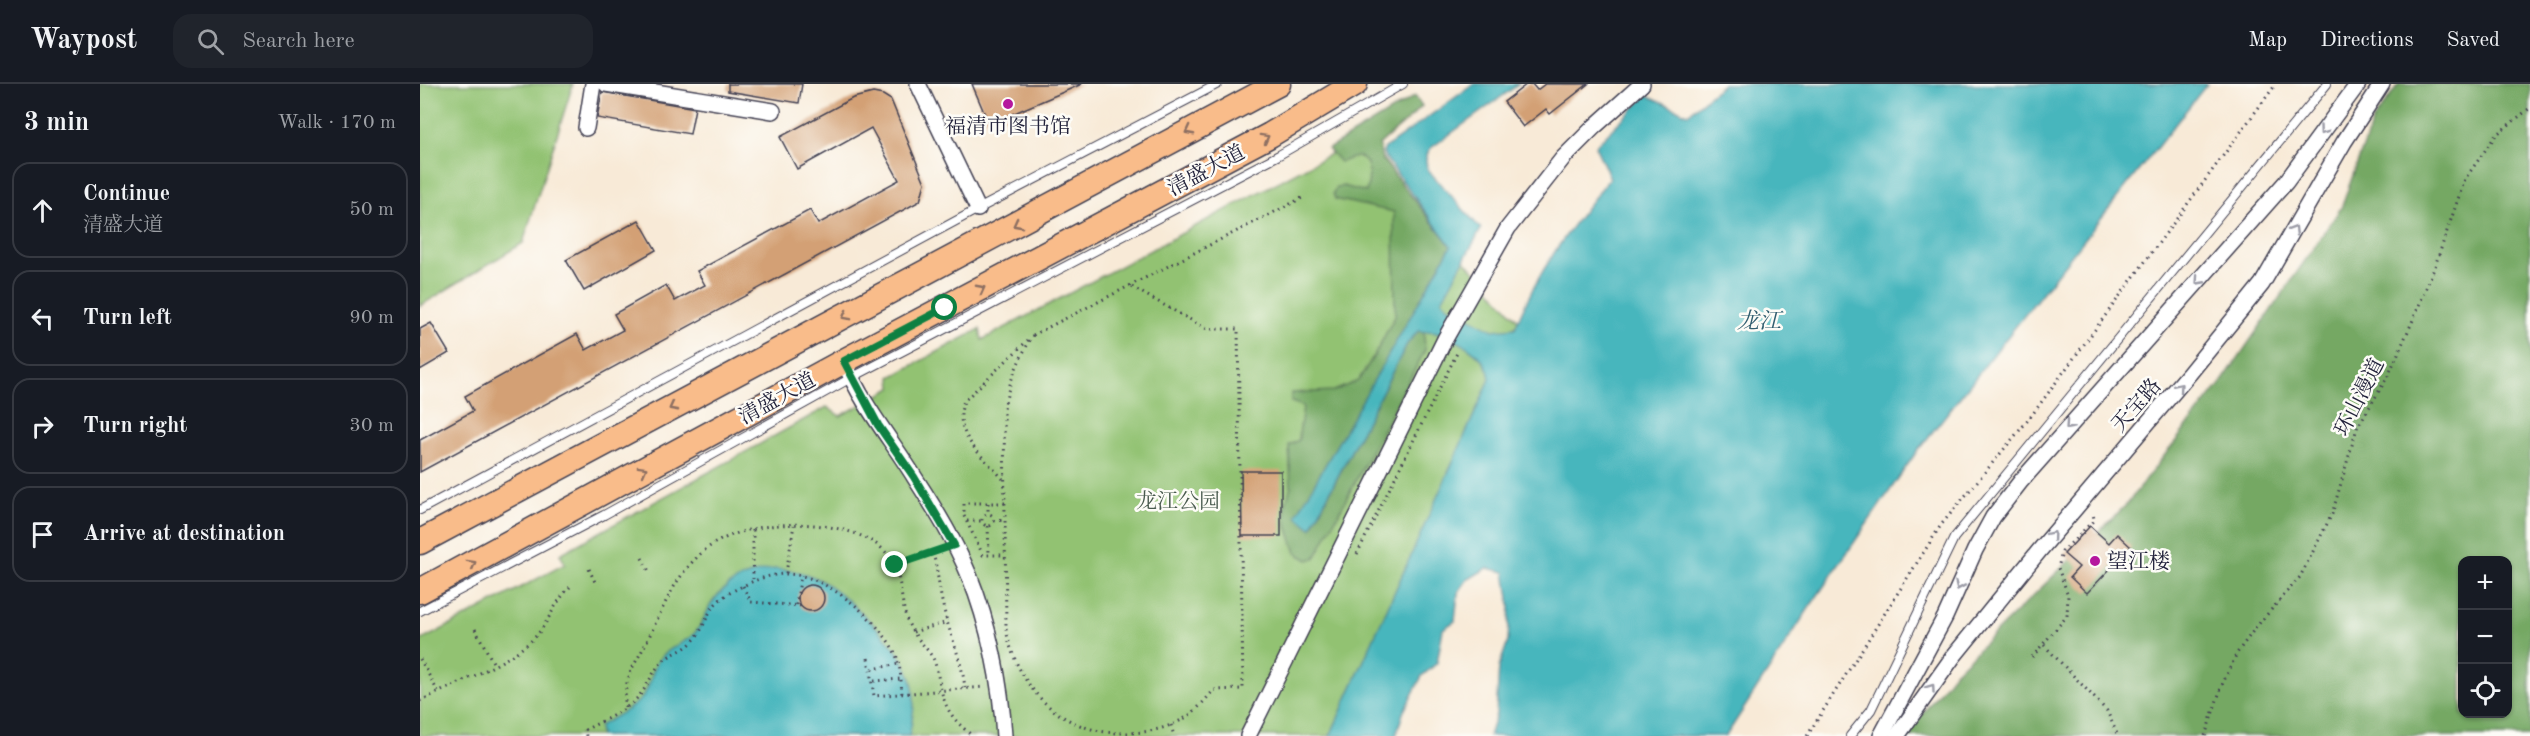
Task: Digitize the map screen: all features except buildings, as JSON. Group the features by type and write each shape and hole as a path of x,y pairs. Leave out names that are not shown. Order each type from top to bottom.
{"main road":[{"name":"清盛大道","path":"420,542 1278,84"},
{"name":"清盛大道","path":"420,591 847,370 1270,135 1355,84"}],"street":[{"path":"586,128 593,84"},
{"path":"606,84 773,111"},
{"path":"918,84 978,209"},
{"path":"1248,736 1445,339 1508,228 1539,188 1593,127 1642,84"},
{"name":"天宝路","path":"1881,736 1945,617 1975,550 1993,517 2021,481 2286,182 2358,84"},
{"name":"天宝路","path":"1898,736 1953,657 2262,284 2344,142 2382,84"},
{"path":"847,370 878,425 914,477 969,575 981,611 1006,735"}],"lane":[{"path":"420,510 978,209 1218,84"},
{"path":"420,611 604,515 847,370 1279,156 1403,84"},
{"path":"1850,736 1871,710 1954,538 2327,84"}],"path":[{"path":"1808,736 1941,525 2029,419 2276,84"},
{"name":"环山漫道","path":"2205,736 2222,685 2237,653 2262,620 2300,577 2332,514 2357,428 2388,376 2414,320 2465,179 2496,135 2530,108"},
{"path":"1005,480 964,436 961,426 961,409 964,401 1000,370 1033,335 1302,198"},
{"path":"1033,335 1009,383 1004,409 1006,628 1009,647 1026,683 1054,712 1074,724 1093,731 1115,734 1140,733 1170,725 1188,716 1214,690 1243,690 1238,329 1207,329 1128,285"},
{"path":"1352,564 1458,351"},
{"path":"2032,657 2067,616 2068,595 2058,568 2062,552 2094,520 2091,489"},
{"path":"1005,503 964,503 967,521 983,555 1005,555"},
{"path":"988,503 988,515"},
{"path":"983,515 988,515 994,515 994,526 983,526 983,515"},
{"path":"967,521 983,520"},
{"path":"994,520 1005,520"},
{"path":"786,574 794,525"},
{"path":"625,708 624,687 631,666 643,650 675,582 706,549 731,536 753,530 794,525 831,527 857,534 879,546 895,565 908,621 913,632 934,659 941,691 955,722 973,736"},
{"path":"988,526 988,555"},
{"path":"753,530 753,580"},
{"path":"895,565 954,545"},
{"path":"933,553 943,607 961,660 965,689"},
{"path":"642,558 650,573"},
{"path":"589,569 595,582"},
{"path":"586,736 585,730 625,708 638,697 661,663 679,653 696,638 713,607 723,597 753,580 786,574 801,575 830,588 855,604 896,653 902,695"},
{"path":"796,605 801,575"},
{"path":"743,586 751,602 802,606"},
{"path":"420,701 494,664 531,641 538,634 558,598 570,587"},
{"path":"913,632 948,622"},
{"path":"475,628 494,664"},
{"path":"2044,645 2107,711 2118,736"},
{"path":"868,658 874,681 874,696 997,686"},
{"path":"420,659 438,692"},
{"path":"872,669 899,664"},
{"path":"874,681 901,679"},
{"path":"1170,725 1174,736"}],"green space":[{"path":"420,84 573,84 523,243 420,306"},
{"path":"2399,84 2530,84 2530,736 1905,736 1955,672 2125,506 2221,383 2341,208 2373,120"},
{"path":"1415,96 1422,106 1379,145 1382,159 1451,246 1296,516 1312,527 1407,344 1418,331 1424,333 1425,350 1315,558 1308,560 1296,553 1287,526 1285,506 1291,486 1289,445 1299,440 1303,406 1291,402 1291,393 1334,391 1358,381 1395,316 1394,212 1335,199 1333,193 1336,188 1343,186 1366,192 1369,178 1368,167 1359,157 1340,162 1328,149"},
{"name":"龙江公园","path":"1366,135 1420,207 1518,320 1330,736 420,736 420,641 565,564 560,554 827,407 840,416 892,388 891,377 980,329 982,340"}],"water":[{"name":"龙江","path":"1474,84 1519,84 1431,148 1426,161 1428,170 1481,229 1442,300 1447,306 1493,330 1515,328 1556,249 1610,178 1595,146 1647,95 1688,114 1723,84 2207,84 1915,454 1809,608 1726,736 1489,736 1496,714 1499,667 1508,641 1510,605 1505,572 1487,568 1467,580 1458,593 1455,621 1443,629 1437,663 1422,676 1403,713 1396,736 1330,736 1490,379 1484,362 1470,349 1453,339 1434,331 1418,331 1407,344 1311,528 1296,516 1451,246 1385,157 1383,153 1385,148"},
{"path":"775,569 806,574 827,584 867,618 891,644 907,668 913,685 913,710 909,736 600,736 599,726 641,699 658,661 666,652 694,634 710,606 722,591 747,576"}],"place":[{"name":"福清市图书馆","path":"1008,104"},
{"name":"望江楼","path":"2095,561"}],"route":[{"path":"895,565 954,545 902,458 878,425 850,378 844,361 945,308"}]}
